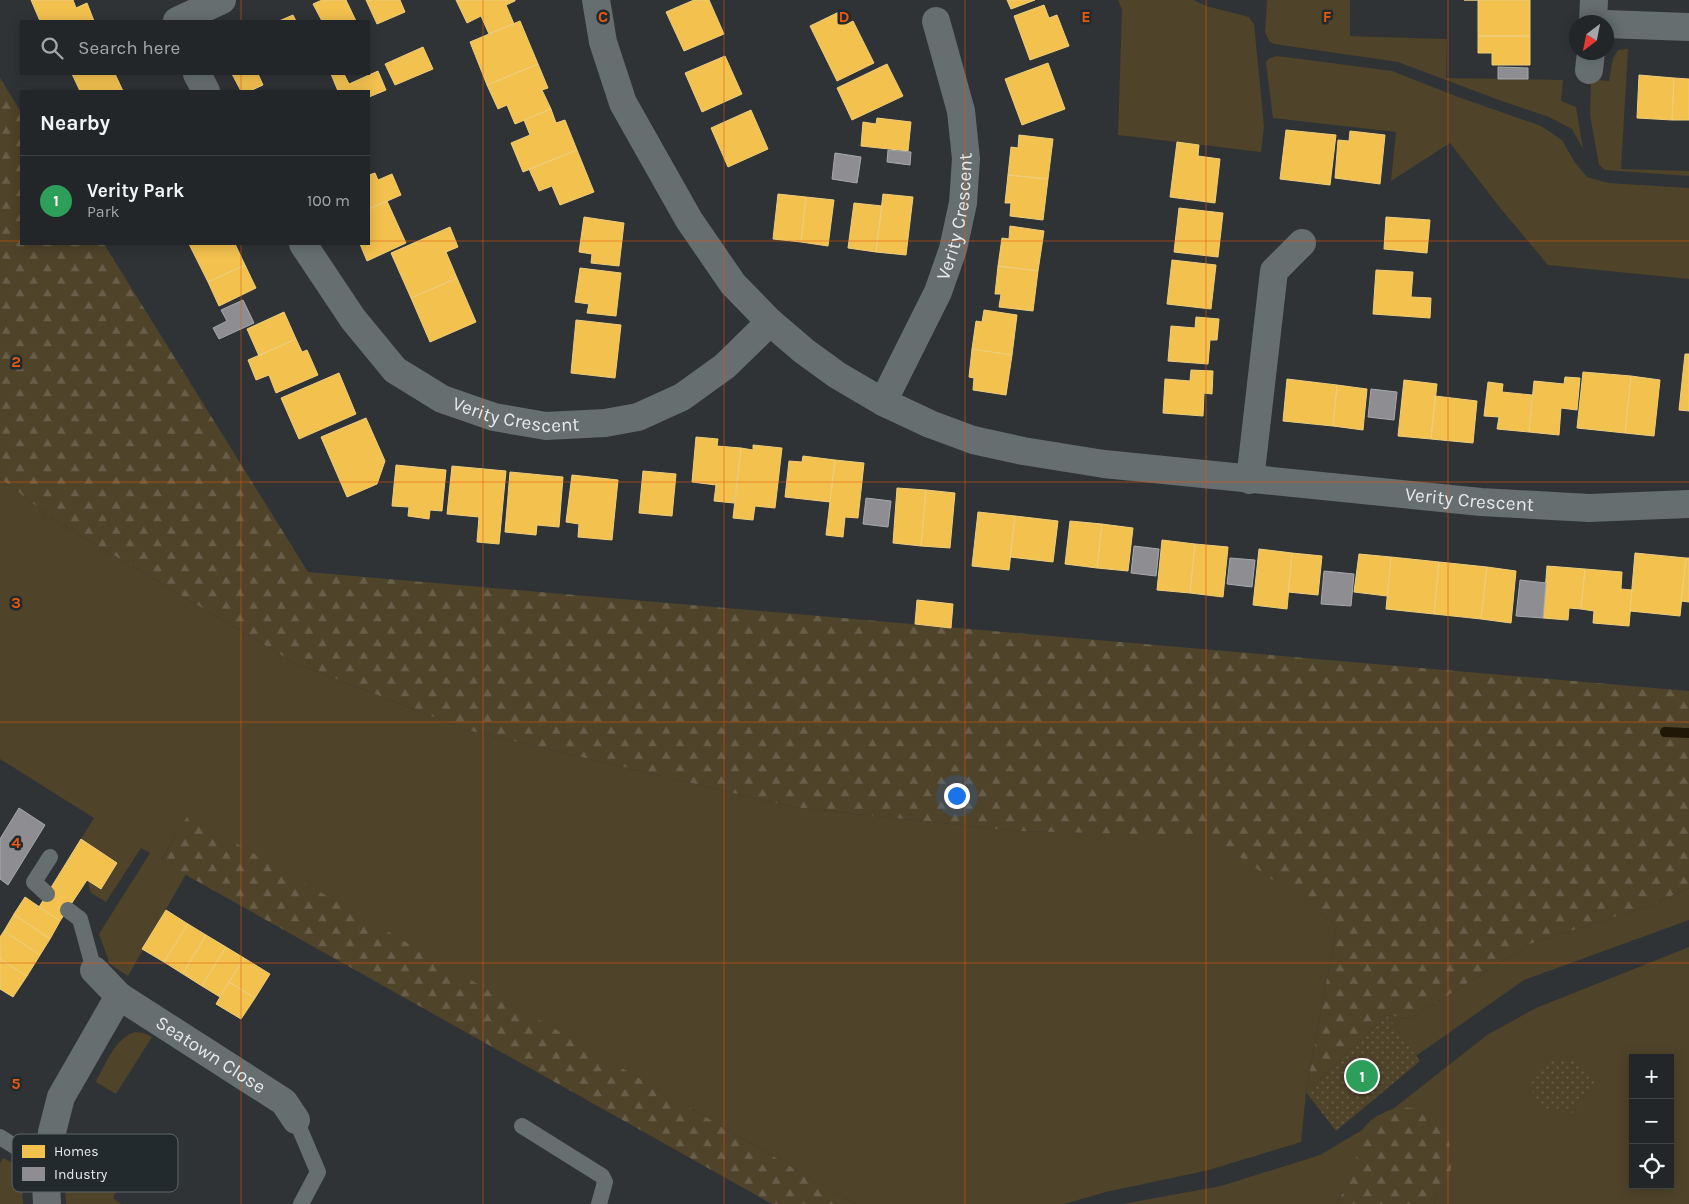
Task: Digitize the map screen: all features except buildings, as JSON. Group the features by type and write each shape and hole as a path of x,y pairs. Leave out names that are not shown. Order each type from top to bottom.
{"street":[{"path":"179,20 222,0"},
{"name":"Verity Crescent","path":"596,0 603,42 623,102 689,220 733,284 770,322 804,351 837,375 883,402 930,424 964,437 1014,449 1104,464 1250,480 1481,502 1590,508 1689,504"},
{"path":"1594,0 1594,15"},
{"name":"Verity Crescent","path":"883,402 938,292 953,249 963,203 966,159 962,111 936,20"},
{"path":"1614,24 1689,27"},
{"path":"198,75 205,90"},
{"path":"1250,480 1274,271 1302,242"},
{"name":"Verity Crescent","path":"304,245 353,319 395,370 442,399 494,417 546,426 605,423 638,417 682,398 725,366 770,322"},
{"name":"Seatown Close","path":"94,970 119,996 284,1102 296,1120"},
{"path":"52,1134 60,1097 119,996"}],"lane":[{"path":"47,894 34,882 50,857"},
{"path":"68,910 80,919 94,970"},
{"path":"296,1120 318,1172 301,1204"},
{"path":"522,1126 602,1176 605,1182 599,1204"},
{"path":"0,1137 12,1144"}],"green space":[{"path":"1118,0 1194,0 1206,6 1249,17 1254,24 1264,126 1261,152 1118,135 1122,10"},
{"path":"1267,0 1350,0 1350,36 1447,39 1446,78 1563,80 1561,101 1576,107 1583,149 1572,129 1549,117 1398,62 1274,44 1269,41 1265,32"},
{"path":"1628,49 1621,169 1689,171 1689,176 1605,170 1599,165 1590,115 1591,79 1609,81 1613,60 1618,50"},
{"path":"1277,56 1392,71 1458,97 1541,126 1562,140 1574,161 1587,177 1608,183 1689,188 1689,279 1548,265 1501,209 1450,143 1391,181 1396,132 1273,118 1266,63 1268,59"},
{"path":"0,78 20,110 20,245 105,245 308,572 1689,691 1689,888 1651,905 1530,944 1410,1019 1387,1015 1306,1092 1337,925 1210,836 1015,831 793,807 467,730 293,662 53,519 0,478"},
{"path":"0,478 53,519 293,662 467,730 793,807 1015,831 1210,835 1337,925 1306,1092 1301,1142 1209,1170 1106,1192 1064,1204 855,1204 188,816 161,860 186,874 128,976 110,964 99,934 150,853 141,848 106,902 91,893 87,880 101,889 117,863 81,839 94,818 0,759"},
{"path":"188,815 855,1204 772,1204 161,861"},
{"path":"1689,888 1689,920 1524,980 1416,1056 1387,1015 1410,1019 1530,944 1651,905"},
{"path":"1689,947 1689,1204 1434,1204 1438,1183 1342,1192 1337,1204 1123,1204 1221,1186 1320,1155 1379,1120 1487,1035 1536,1008"},
{"path":"1387,1015 1420,1061 1336,1131 1306,1092"},
{"path":"135,1032 144,1033 152,1037 116,1094 96,1082 117,1045 122,1039"},
{"path":"1552,1060 1579,1060 1596,1083 1572,1113 1542,1110 1529,1085"},
{"path":"1400,1107 1414,1108 1430,1116 1442,1127 1446,1134 1451,1152 1450,1173 1443,1188 1436,1193 1434,1204 1337,1204 1355,1166 1356,1146 1362,1131 1378,1115"},
{"path":"3,1158 12,1162 12,1192 22,1192 23,1204 0,1204 0,1163"},
{"path":"65,1192 116,1192 113,1198 121,1204 66,1204"}],"waterway":[{"path":"1665,732 1689,733"}],"place":[{"name":"Verity Park","path":"1362,1076"}]}
